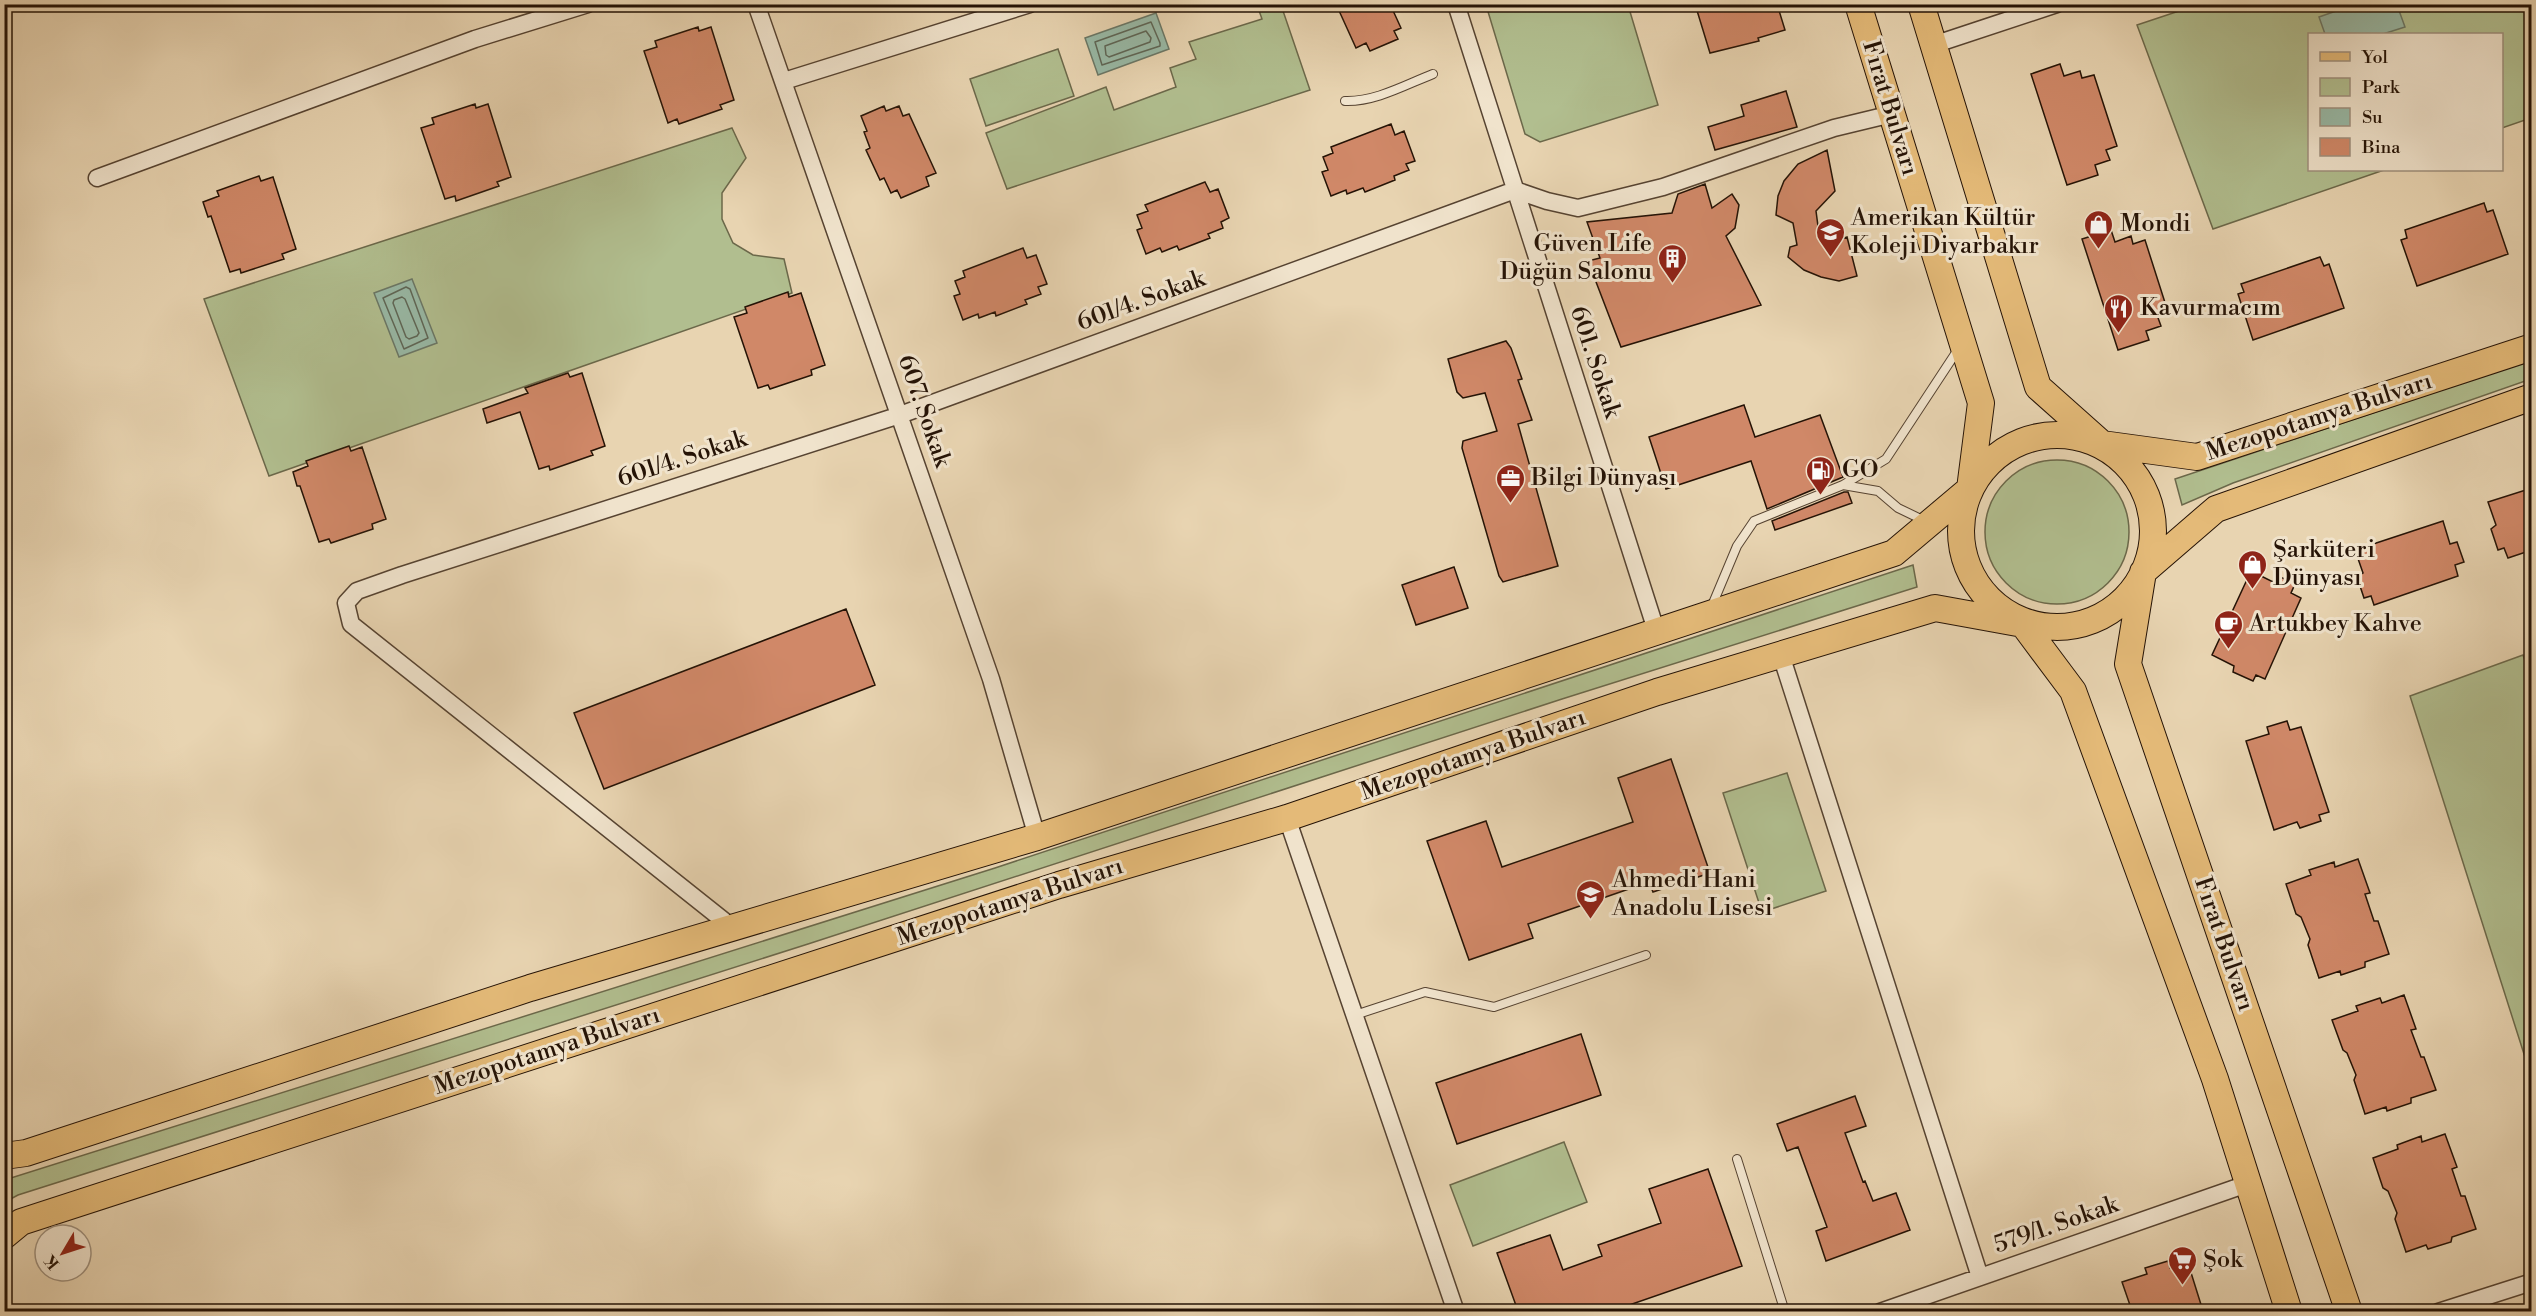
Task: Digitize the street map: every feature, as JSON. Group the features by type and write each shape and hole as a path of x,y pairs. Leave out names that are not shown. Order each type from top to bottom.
{"main road":[{"name":"Fırat Bulvarı","path":"1858,4 1981,403 1970,489"},
{"path":"1921,4 2038,387 2123,460 2142,484 2152,513 2153,543 2143,572 2129,596 2106,614 2080,625 2051,628 2023,624"},
{"name":"Mezopotamya Bulvarı","path":"2102,444 2197,457 2532,347"},
{"name":"Mezopotamya Bulvarı","path":"2143,572 2216,509 2532,397"},
{"path":"2102,444 2069,435 2039,435 2010,445 1986,463 1970,489 1960,519 1962,551 1973,581 1995,606 2023,624 2073,691 2215,1079 2289,1311"},
{"path":"4,1156 26,1153 530,988 1037,837 1894,553 1970,489"},
{"name":"Fırat Bulvarı","path":"2143,572 2128,664 2349,1311"},
{"name":"Mezopotamya Bulvarı","path":"4,1236 21,1222 1059,885 1287,818 1657,692 1935,608 2023,624"}],"street":[{"path":"97,178 475,39 588,4"},
{"name":"607. Sokak","path":"756,4 991,679 1037,837"},
{"path":"784,81 1029,4"},
{"name":"601. Sokak","path":"1456,4 1656,630"},
{"path":"1933,45 2057,4"},
{"path":"1515,190 1547,201 1578,207 1663,187 1834,128 1892,114"},
{"name":"601/4. Sokak","path":"733,928 351,624 346,603 357,591 402,575 900,415 1515,190"},
{"path":"1781,655 1980,1277"},
{"path":"1287,818 1456,1311"},
{"name":"579/1. Sokak","path":"1880,1311 2247,1184"},
{"path":"2438,1311 2532,1282"}],"lane":[{"path":"1345,101 1376,97 1433,74"},
{"path":"1708,613 1737,546 1754,521 1843,485 1886,459 1963,343"},
{"path":"1843,485 1878,490 1898,508 1930,523"},
{"path":"1355,1015 1425,992 1494,1006 1646,956"},
{"path":"1737,1159 1785,1311"}],"green space":[{"path":"2200,4 2531,5 2531,118 2503,128 2503,33 2308,33 2308,171 2381,171 2213,229 2137,25"},
{"path":"1257,5 1281,5 1310,90 1007,189 986,133 1106,87 1114,110 1176,87 1170,68 1196,59 1189,42 1262,19"},
{"path":"1486,5 1628,5 1658,105 1540,142 1525,134"},
{"path":"1058,49 1074,96 986,126 970,79"},
{"path":"732,128 746,158 722,193 722,219 733,243 753,255 784,259 792,293 269,476 204,299"},
{"path":"2531,360 2531,379 2233,483 2182,505 2175,479"},
{"path":"2057,460 2085,465 2108,481 2124,504 2129,532 2124,560 2108,583 2085,599 2057,604 2029,599 2006,583 1990,560 1985,532 1990,504 2006,481 2029,465"},
{"path":"1913,565 1917,587 1562,699 808,944 18,1195 5,1202 5,1177 11,1178 995,868"},
{"path":"2523,655 2532,681 2531,1076 2410,696"},
{"path":"1787,773 1826,891 1762,912 1723,793"},
{"path":"1564,1142 1587,1202 1473,1246 1450,1185"}],"water":[{"path":"2356,4 2397,5 2405,27 2386,33 2325,33 2319,17"},
{"path":"1156,13 1169,49 1098,75 1085,38"},
{"path":"412,279 437,343 399,357 374,293"}],"building":[{"path":"1336,4 1390,4 1401,28 1394,31 1398,39 1370,51 1366,43 1356,48"},
{"path":"1695,4 1777,4 1785,30 1758,38 1759,41 1710,53"},
{"path":"698,27 699,31 711,27 734,100 720,105 722,109 679,124 677,119 668,123 644,51 657,47 655,41"},
{"path":"2060,64 2064,76 2080,71 2082,78 2094,75 2117,146 2106,150 2110,160 2095,165 2098,175 2067,185 2031,74"},
{"path":"1786,91 1797,127 1715,150 1708,127 1744,116 1741,105"},
{"path":"475,104 476,108 488,104 511,177 497,182 499,186 456,201 455,196 445,199 421,128 434,124 432,118"},
{"path":"884,106 886,111 899,106 903,116 909,114 936,173 926,177 929,186 901,198 897,190 891,193 884,178 880,180 866,150 870,148 861,116"},
{"path":"1391,124 1395,135 1404,131 1415,161 1406,164 1409,170 1394,176 1395,180 1365,192 1363,188 1347,194 1346,190 1331,196 1322,172 1328,170 1323,157 1333,153 1331,147"},
{"path":"1827,150 1835,191 1816,211 1818,226 1822,236 1836,241 1847,237 1857,276 1839,281 1804,270 1788,257 1790,247 1797,245 1793,223 1776,215 1778,196 1784,181 1798,164"},
{"path":"259,176 261,181 273,177 296,249 282,254 284,259 241,273 240,269 230,272 211,216 208,217 203,202 219,196 217,191"},
{"path":"1205,182 1210,192 1218,189 1229,218 1221,222 1223,228 1208,234 1210,238 1179,250 1177,246 1162,252 1160,248 1146,254 1137,230 1142,228 1137,215 1148,211 1145,205"},
{"name":"Güven Life Düğün Salonu","path":"1705,184 1712,208 1732,194 1739,205 1735,228 1726,236 1761,305 1621,347 1588,261 1600,258 1587,222 1672,213 1678,194"},
{"path":"2484,203 2487,212 2493,210 2508,254 2417,286 2401,240 2407,238 2405,230"},
{"path":"2111,230 2115,242 2131,236 2133,244 2145,240 2168,312 2157,315 2161,326 2146,331 2149,340 2118,350 2082,239"},
{"path":"1023,248 1027,258 1036,255 1047,284 1038,287 1041,294 1025,300 1027,304 996,316 995,312 979,318 978,314 963,320 954,296 960,294 955,281 965,277 963,271"},
{"path":"2320,257 2324,266 2329,264 2344,308 2253,340 2238,294 2244,292 2241,284"},
{"path":"788,292 789,297 801,293 825,365 811,370 812,375 770,389 768,385 758,388 734,317 747,313 745,307"},
{"name":"Bilgi Dünyası","path":"1506,341 1511,348 1522,379 1518,380 1532,420 1518,424 1558,566 1503,582 1499,576 1462,448 1463,441 1497,431 1485,393 1463,398 1457,392 1448,359"},
{"path":"568,373 570,377 582,373 605,446 591,451 593,455 550,470 549,466 539,469 520,412 487,423 483,409 528,393 525,388"},
{"path":"1744,405 1755,437 1820,415 1843,477 1767,509 1751,461 1666,489 1649,437"},
{"path":"349,446 351,451 362,447 386,519 372,524 373,529 331,543 329,539 319,542 293,472 308,466 306,461"},
{"path":"2532,488 2532,550 2508,558 2504,548 2498,550 2491,529 2496,525 2488,502"},
{"path":"1848,492 1852,503 1775,530 1772,521"},
{"path":"2443,521 2450,544 2457,542 2464,562 2455,565 2458,576 2374,605 2371,596 2364,598 2357,577 2363,573 2355,550"},
{"path":"1454,567 1468,608 1416,625 1402,585"},
{"path":"2251,571 2273,582 2276,575 2295,584 2291,593 2301,598 2265,679 2256,675 2253,681 2233,672 2234,666 2212,655"},
{"path":"846,609 875,685 604,789 574,713"},
{"path":"2287,721 2290,730 2301,727 2329,812 2319,815 2321,821 2300,828 2297,822 2274,830 2246,741 2269,734 2267,727"},
{"path":"1671,759 1710,873 1653,892 1649,882 1528,924 1533,938 1469,960 1427,841 1486,821 1502,867 1633,822 1618,778"},
{"path":"2358,859 2370,893 2365,894 2374,921 2378,921 2389,954 2365,962 2365,967 2341,975 2340,971 2319,978 2308,945 2310,939 2301,917 2296,914 2286,884 2311,875 2309,870 2334,862 2335,867"},
{"path":"2404,995 2416,1029 2411,1030 2436,1090 2411,1098 2411,1103 2387,1111 2386,1107 2365,1114 2354,1080 2356,1075 2347,1053 2343,1050 2332,1020 2358,1011 2356,1006 2380,998 2382,1003"},
{"path":"1581,1034 1601,1095 1457,1144 1436,1083"},
{"path":"1855,1096 1866,1126 1845,1133 1863,1182 1865,1181 1873,1201 1896,1193 1910,1230 1826,1261 1816,1231 1827,1227 1798,1147 1787,1151 1777,1124"},
{"path":"2445,1134 2457,1167 2452,1169 2461,1196 2465,1196 2476,1229 2452,1237 2451,1242 2428,1249 2426,1245 2406,1252 2395,1219 2397,1213 2388,1191 2383,1188 2373,1158 2398,1149 2397,1145 2421,1136 2422,1142"},
{"path":"1708,1169 1742,1266 1612,1311 1518,1311 1497,1253 1550,1235 1563,1270 1602,1256 1598,1245 1661,1223 1649,1189"},
{"path":"2168,1261 2170,1268 2188,1263 2203,1311 2132,1311 2122,1282 2147,1274 2145,1268"}],"place":[{"name":"Mondi","path":"2099,250"},
{"name":"Amerikan Kültür Koleji Diyarbakır","path":"1830,258"},
{"name":"Güven Life Düğün Salonu","path":"1673,284"},
{"name":"Kavurmacım","path":"2119,334"},
{"name":"GO","path":"1821,496"},
{"name":"Bilgi Dünyası","path":"1510,504"},
{"name":"Şarküteri Dünyası","path":"2252,590"},
{"name":"Artukbey Kahve","path":"2228,650"},
{"name":"Ahmedi Hani Anadolu Lisesi","path":"1591,920"},
{"name":"Şok","path":"2182,1286"}]}
